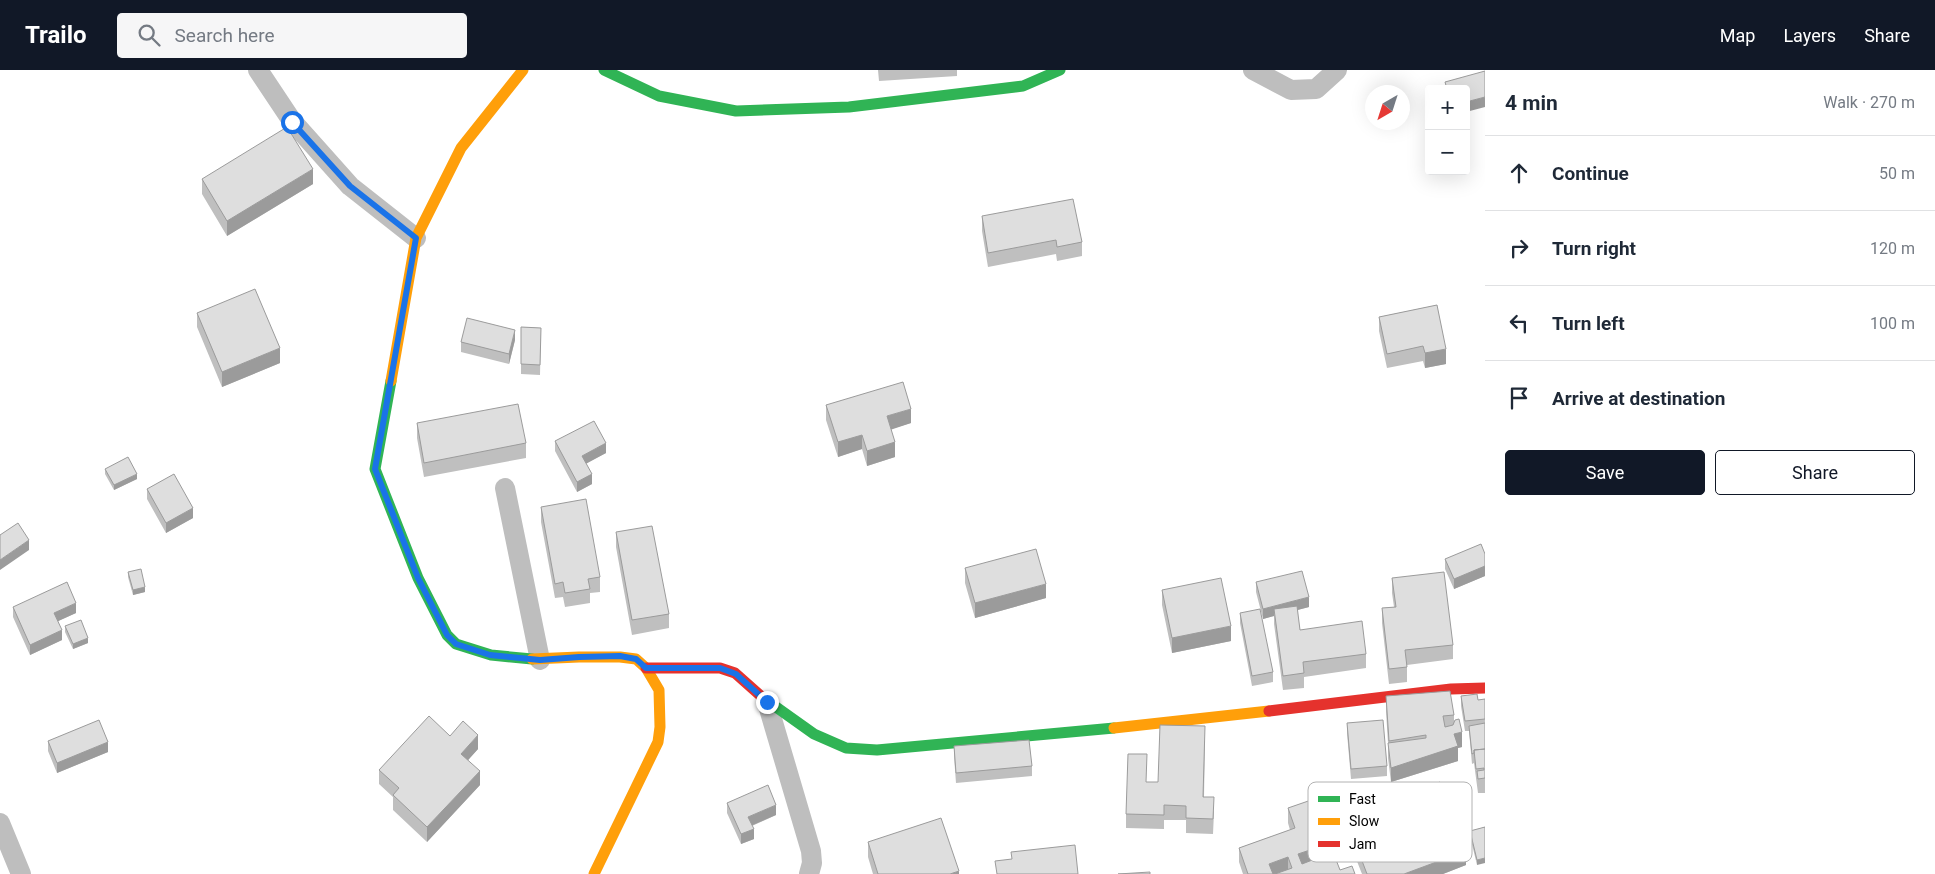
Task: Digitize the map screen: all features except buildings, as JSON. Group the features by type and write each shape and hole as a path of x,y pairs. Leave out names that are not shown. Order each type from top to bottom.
{"street":[{"path":"258,70 292,122 350,186 416,238"},
{"path":"523,70 461,148 416,238 375,469 418,578 447,635 456,644 490,655 540,660 620,656 636,659 646,668 659,690 660,727 658,742 594,874"},
{"path":"604,70 659,96 736,111 849,107 1023,86 1060,70"},
{"path":"1253,70 1291,90 1316,89 1337,70"},
{"path":"505,488 540,660"},
{"path":"646,668 720,668 736,674 767,702 814,734 846,748 878,750 1177,722 1451,689 1485,688"},
{"path":"767,702 810,850 812,863 809,874"},
{"path":"0,823 21,874"}],"traffic: fast":[{"path":"604,70 659,96 736,111 849,107 1023,86 1060,70"},
{"path":"391,381 375,469 418,578 447,635 456,644 491,655 532,659"},
{"path":"762,697 814,734 846,748 877,750 1114,728"}],"traffic: slow":[{"path":"391,381 416,238 461,148 523,70"},
{"path":"532,659 579,657 636,659 646,668 659,690 660,727 658,742 594,874"},
{"path":"1114,728 1269,711"}],"traffic: jam":[{"path":"646,668 720,668 735,673 762,697"},
{"path":"1269,711 1451,689 1485,688"}],"route":[{"path":"292,122 350,186 416,238 375,469 418,578 447,635 456,644 490,655 513,658 540,660 620,656 636,659 646,668 720,668 736,674 767,702"}]}
